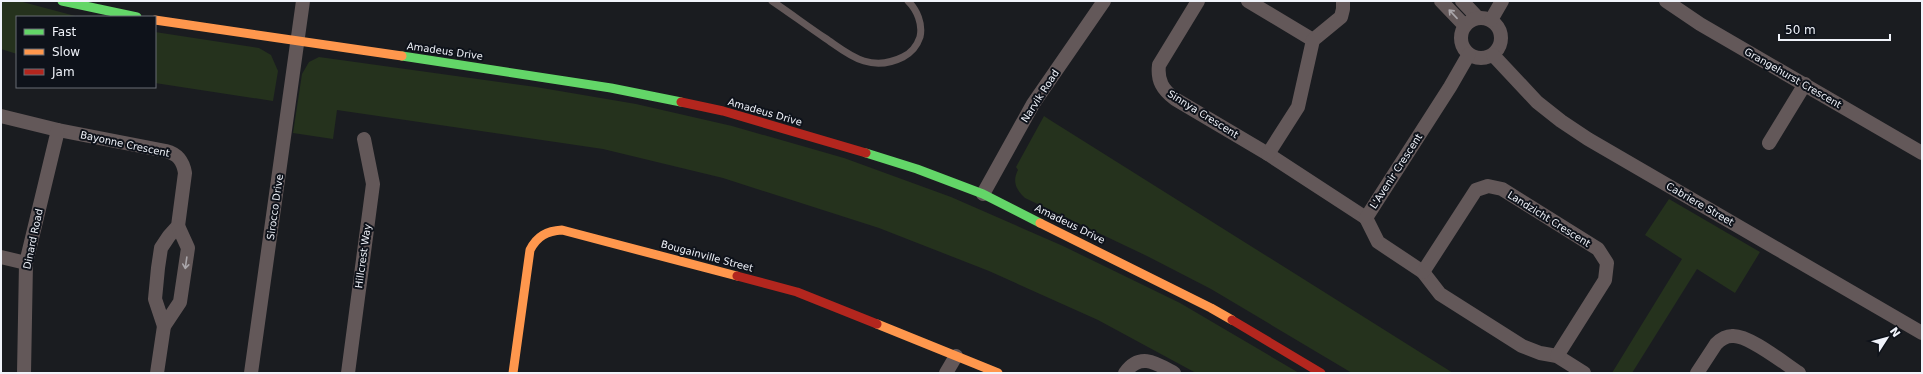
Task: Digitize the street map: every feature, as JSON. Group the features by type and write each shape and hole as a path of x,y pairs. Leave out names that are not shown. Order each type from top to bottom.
{"street":[{"path":"62,1 132,16"},
{"name":"Sirocco Drive","path":"251,373 303,1"},
{"name":"Narvik Road","path":"983,194 1033,104 1104,1"},
{"name":"Sinnya Crescent","path":"1198,1 1162,59 1158,74 1166,93 1268,154 1366,218"},
{"path":"1248,1 1313,40"},
{"path":"1268,154 1298,107 1313,40 1341,16 1343,1"},
{"path":"1441,1 1465,26"},
{"path":"1462,1 1485,19 1496,24 1501,36 1499,48 1493,55 1481,58 1469,54 1462,42 1461,36 1465,26 1472,20 1485,19 1502,1"},
{"name":"Grangehurst Crescent","path":"1666,1 1694,20 1922,153"},
{"name":"Amadeus Drive","path":"156,20 520,73 611,88 723,112 910,166 983,194 1211,308 1321,373"},
{"name":"L'Avenir Crescent","path":"1469,54 1450,87 1366,218 1378,242 1423,272 1440,294 1522,346 1540,353 1557,356 1584,373"},
{"name":"Cabriere Street","path":"1493,55 1537,102 1561,121 1588,139 1922,333"},
{"path":"1769,143 1804,84"},
{"name":"Bayonne Crescent","path":"1,116 58,130 166,151 180,158 184,164 185,173 178,226"},
{"name":"Dinard Road","path":"24,373 26,263 58,130"},
{"name":"Hillcrest Way","path":"348,373 373,184 364,139"},
{"name":"Landzicht Crescent","path":"1423,272 1476,190 1483,187 1493,186 1502,189 1598,249 1607,263 1605,280 1557,356"},
{"path":"157,373 164,326 180,302 188,248 178,226 161,248 158,268 155,299 164,326"},
{"name":"Bougainville Street","path":"513,373 530,250 539,236 554,230 562,230 797,292 998,373"},
{"path":"1,257 26,263"},
{"path":"1697,373 1716,344 1720,340 1733,336 1748,340 1799,373"},
{"path":"946,373 956,356"},
{"path":"1125,373 1133,365 1147,361 1156,363 1174,373"}],"lane":[{"path":"772,1 849,54 864,61 883,63 896,61 908,55 916,46 920,36 921,25 917,13 908,1"}],"green space":[{"path":"1,1 19,1 75,16 16,16 16,54 1,49"},
{"path":"156,32 259,48 271,55 278,71 273,101 156,83"},
{"path":"319,57 536,87 636,104 732,126 844,158 951,197 1063,246 1180,303 1299,373 1196,373 1098,320 989,271 879,228 723,178 603,149 337,110 333,139 293,133 302,74 309,62"},
{"path":"1044,116 1453,373 1352,373 1211,289 1147,256 1025,198 1017,189 1015,178 1018,170 1016,167"},
{"path":"1669,199 1760,252 1735,293 1697,269 1632,373 1612,373 1682,259 1645,235"}],"traffic: fast":[{"path":"62,1 132,16"},
{"path":"402,56 611,88 681,102"},
{"path":"866,153 917,169 983,194 1040,223"}],"traffic: slow":[{"path":"156,20 402,56"},
{"path":"1040,223 1211,308 1232,320"},
{"path":"513,373 530,250 536,241 547,233 562,230 737,276"},
{"path":"877,324 998,373"}],"traffic: jam":[{"path":"681,102 723,111 866,153"},
{"path":"737,276 797,292 877,324"},
{"path":"1232,320 1321,373"}]}
